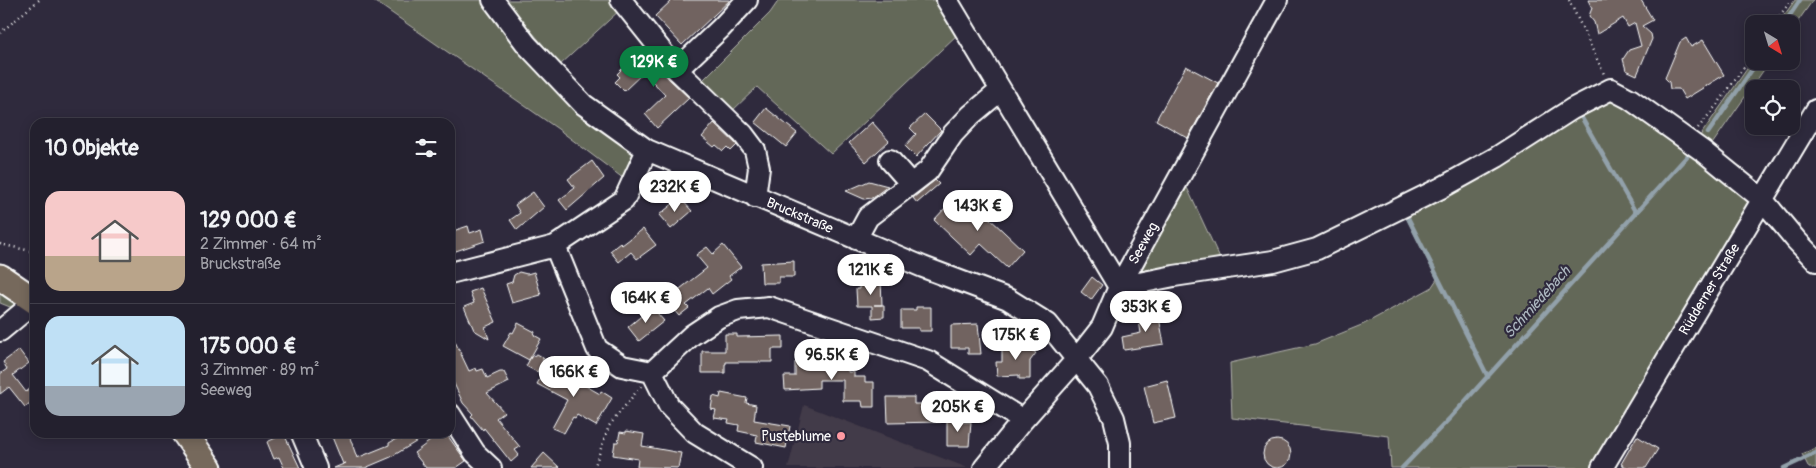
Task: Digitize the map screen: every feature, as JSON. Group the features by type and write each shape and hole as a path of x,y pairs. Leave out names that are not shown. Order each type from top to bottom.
{"main road":[{"path":"0,277 30,298"},
{"path":"188,438 209,468"}],"street":[{"name":"Bruckstraße","path":"493,0 527,45 583,104 647,150 923,267 1008,299 1048,324 1098,386 1114,418 1120,443 1120,468"},
{"name":"Bruckstraße","path":"621,0 677,70 742,134 755,150 759,168 755,196"},
{"path":"677,70 747,0"},
{"path":"947,0 1118,287 1174,276 1273,261 1317,249 1457,180 1497,158 1572,109 1611,89 1630,99 1688,140 1762,200 1816,261"},
{"name":"Seeweg","path":"984,468 1102,327 1118,287 1277,0"},
{"path":"856,239 868,217 928,170 954,134 1001,90"},
{"name":"Rüdderner Straße","path":"1602,468 1816,110"},
{"path":"455,272 555,246 624,200 647,150"},
{"path":"890,160 911,184"},
{"path":"555,246 597,349 622,366 652,372"},
{"path":"0,331 30,305"},
{"path":"652,372 692,335 719,317 738,310 769,306 928,361 1023,420"},
{"path":"652,372 669,406 695,433 752,468"},
{"path":"455,422 475,453 491,468"},
{"path":"303,438 316,468"}],"path":[{"path":"0,33 39,0"},
{"path":"1569,0 1611,89"},
{"path":"1780,15 1791,0"},
{"path":"1688,140 1720,102 1745,66"},
{"path":"0,244 30,251"},
{"path":"594,468 609,426 652,372"}],"shaded area":[{"name":"Pusteblume","path":"804,405 968,468 788,468"}],"green space":[{"path":"373,0 487,0 631,148 634,158 628,182 558,129"},
{"path":"505,0 615,0 621,9 560,65"},
{"path":"779,0 939,0 959,33 831,154 757,87 730,113 701,82 770,13"},
{"path":"1795,0 1813,0 1800,18 1800,15 1784,15"},
{"path":"1746,70 1764,70 1757,80 1745,80 1745,97 1708,150 1697,140"},
{"path":"1599,99 1617,101 1744,192 1750,205 1593,468 1391,468 1389,436 1232,418 1230,363 1315,344 1364,324 1431,288 1437,279 1403,211"},
{"path":"1183,179 1222,263 1135,281 1137,271"},
{"path":"0,285 17,303 10,307 0,303"},
{"path":"1816,448 1816,468 1809,468 1802,454"}],"building":[{"path":"672,0 730,0 682,45 655,16"},
{"path":"1588,0 1641,0 1653,20 1642,26 1651,34 1652,39 1637,75 1626,70 1623,59 1629,50 1641,46 1635,23 1628,27 1623,18 1597,34 1594,22 1589,16 1592,8"},
{"path":"1686,38 1691,47 1703,40 1724,75 1685,99 1679,89 1670,89 1669,82 1665,78 1680,42"},
{"path":"648,52 668,78 689,98 657,128 645,114 665,95 644,72 624,91 615,82 620,77 617,74 628,63 632,67"},
{"path":"1186,66 1218,83 1188,138 1156,120"},
{"path":"766,108 797,133 786,147 755,122"},
{"path":"925,114 941,130 916,157 905,146 916,134 910,128"},
{"path":"872,122 889,141 866,162 849,143"},
{"path":"714,123 737,145 731,151 727,147 723,151 716,145 714,147 702,137"},
{"path":"592,161 604,178 567,210 559,200 575,188 568,179"},
{"path":"935,180 939,184 917,203 913,198"},
{"path":"869,181 888,186 872,198 864,199 846,191"},
{"path":"533,192 544,207 517,230 510,220 520,213 515,205"},
{"path":"680,198 692,211 671,229 659,215"},
{"path":"968,198 1023,250 1007,268 981,244 971,255 934,220 946,207 953,214"},
{"path":"468,226 470,233 482,229 485,241 455,251 455,230"},
{"path":"643,229 656,245 637,259 631,252 619,262 610,251 620,243 622,245"},
{"path":"723,245 741,267 729,276 731,279 712,294 708,288 686,305 689,308 679,316 672,308 682,299 676,292 707,268 696,255 707,247 713,254"},
{"path":"794,261 794,277 779,277 779,283 762,283 761,263"},
{"path":"519,272 527,274 534,272 541,295 512,303 506,284 512,282 514,275"},
{"path":"1092,277 1102,285 1091,300 1081,292"},
{"path":"871,278 871,280 881,279 884,317 872,318 872,306 857,306 856,289 859,289 859,279"},
{"path":"481,288 496,322 485,327 489,339 474,330 464,307 474,303 470,292"},
{"path":"652,307 664,321 639,341 628,327"},
{"path":"916,307 931,307 931,331 919,331 919,328 901,328 901,310 916,310"},
{"path":"1158,312 1164,344 1124,350 1122,337 1141,333 1138,315"},
{"path":"518,323 535,332 534,335 541,339 529,360 503,346"},
{"path":"978,324 981,354 968,354 968,348 951,348 951,325"},
{"path":"725,334 737,334 737,337 783,336 783,349 772,349 772,362 726,362 725,373 702,373 702,351 725,351"},
{"path":"455,342 469,371 476,368 477,371 483,369 487,378 504,372 509,382 487,393 504,412 496,418 520,447 515,450 519,455 511,462 484,428 483,430 471,416 473,414 463,403 455,386"},
{"path":"1029,344 1029,349 1036,353 1030,361 1030,379 1019,379 1019,375 997,376 996,362 1002,362 1002,345"},
{"path":"19,350 29,363 13,375 26,392 30,389 30,403 25,407 9,387 0,394 0,374 7,369 3,362"},
{"path":"537,354 544,358 537,372 526,366 531,357"},
{"path":"795,362 848,363 848,372 854,372 854,377 865,377 865,382 874,382 874,407 863,407 862,401 843,401 843,380 819,380 819,388 785,390 784,376 795,376"},
{"path":"565,364 576,370 572,378 600,394 601,391 612,398 596,426 577,415 575,418 573,417 564,433 552,428 567,400 537,384 546,368 559,375"},
{"path":"1167,380 1176,418 1153,423 1144,386"},
{"path":"721,393 747,398 746,403 756,405 754,420 790,426 786,448 756,442 757,435 738,431 739,425 728,423 729,420 714,418 716,410 711,409 713,396 720,398"},
{"path":"887,397 914,397 914,404 941,404 941,422 888,423"},
{"path":"947,419 961,419 961,422 971,422 969,446 947,446"},
{"path":"626,431 644,434 642,446 681,453 678,468 637,467 638,459 613,455 615,442 618,442 620,432 626,433"},
{"path":"1637,436 1658,449 1646,468 1628,468 1621,464"},
{"path":"276,438 286,438 300,468 284,468 279,457 274,459 267,442"},
{"path":"332,438 350,438 357,458 389,445 389,443 398,438 401,440 418,438 419,440 391,457 365,468 334,468 346,463 343,464"},
{"path":"428,438 449,438 466,461 456,468 426,468 414,453 430,441"},
{"path":"1277,440 1287,444 1291,454 1287,464 1277,468 1267,464 1263,454 1267,444"},
{"path":"544,453 560,468 531,468"}],"waterway":[{"name":"Schmiedebach","path":"1790,15 1800,0"},
{"name":"Schmiedebach","path":"1708,133 1752,70"},
{"path":"1579,113 1636,213"},
{"name":"Schmiedebach","path":"1402,468 1450,418 1690,153"},
{"path":"1405,212 1488,377"},
{"path":"1784,468 1816,453"}],"place":[{"name":"Pusteblume","path":"841,436"}]}
